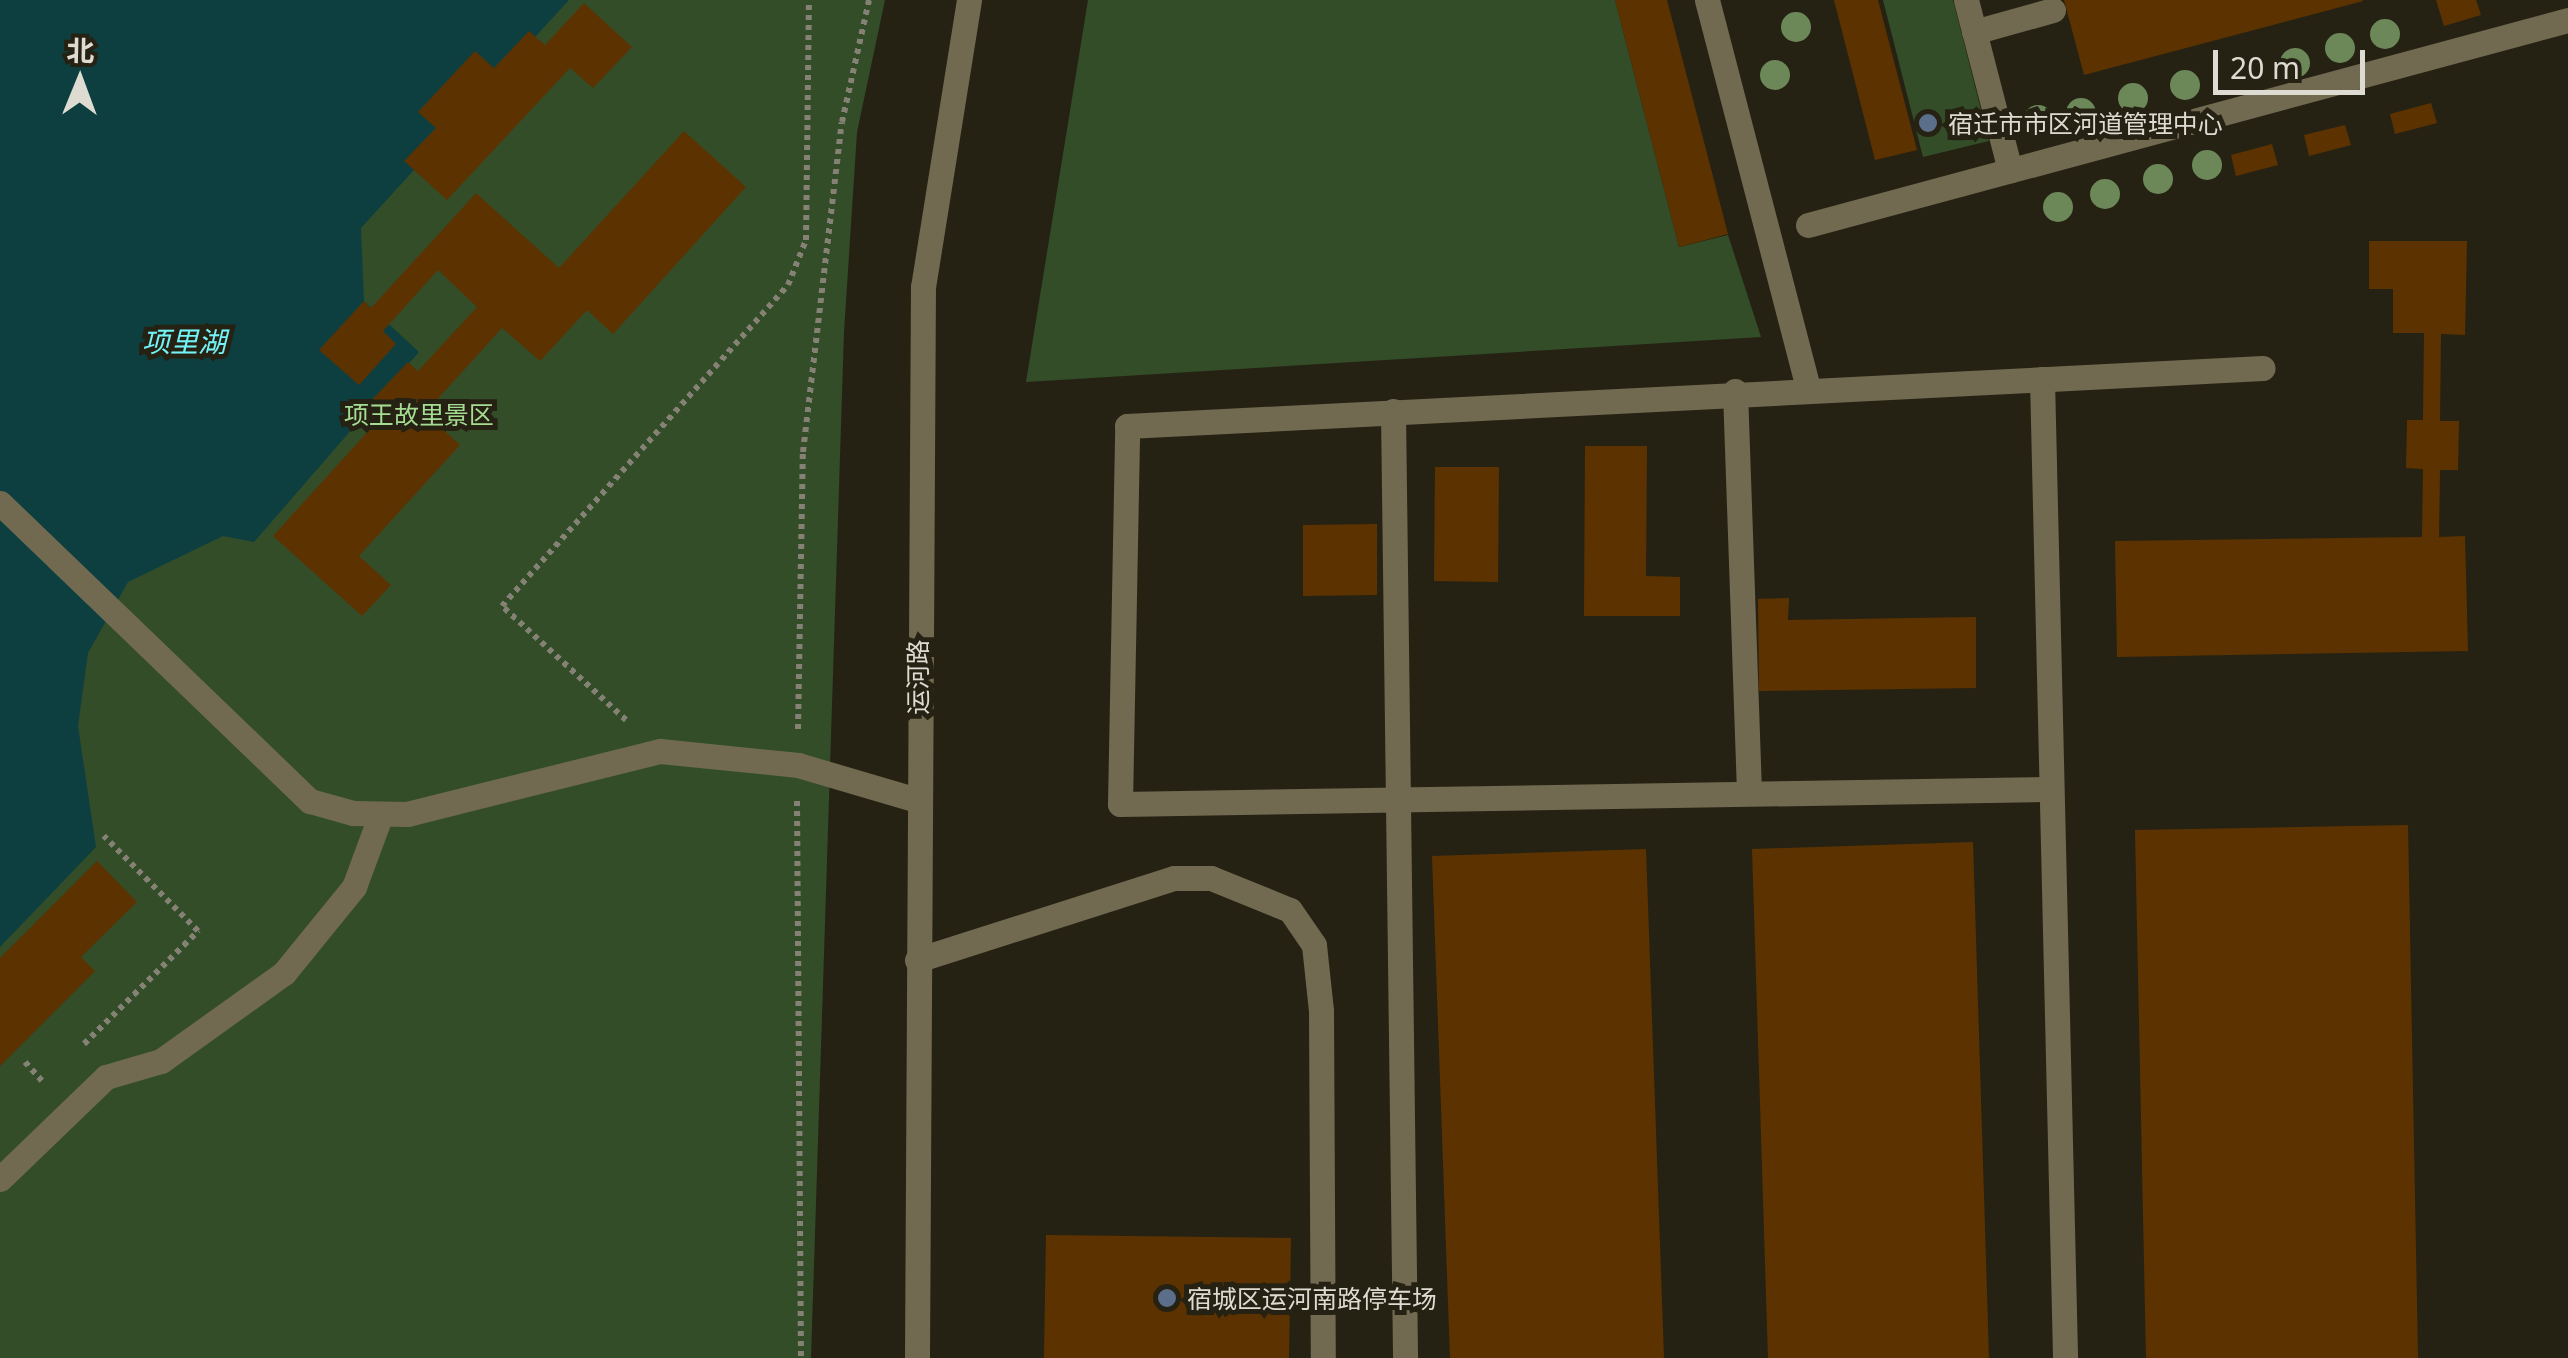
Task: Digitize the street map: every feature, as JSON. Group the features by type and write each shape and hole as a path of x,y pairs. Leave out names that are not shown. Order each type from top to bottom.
{"street":[{"name":"运河路","path":"917,1358 917,800 924,288 969,0"},
{"path":"1707,0 1808,388"},
{"path":"1966,0 2010,170"},
{"path":"1974,32 2053,10"},
{"path":"1808,225 2568,20"},
{"path":"2048,788 1749,789 1120,804 1127,426 1808,388 2263,368"},
{"path":"2042,379 2048,788 2066,1358"},
{"path":"1735,392 1749,789"},
{"path":"1393,411 1401,798 1405,1358"},
{"path":"0,503 310,801 381,814 407,814 660,751 798,765 917,800"},
{"path":"0,1178 106,1077 161,1061 284,973 354,887 381,814"},
{"path":"917,960 1174,878 1211,878 1290,910 1314,945 1322,1011 1323,1358"}],"path":[{"path":"660,751 502,606 788,285 806,240 809,0"},
{"path":"800,1358 798,765 803,452 842,122 869,0"},
{"path":"72,1055 198,931 104,836"},
{"path":"44,1082 58,1069"}],"green space":[{"name":"项王故里景区","path":"0,0 885,0 857,132 844,332 811,1358 0,1358"},
{"path":"1088,0 1615,0 1679,247 1728,235 1761,337 1026,382"},
{"path":"1883,0 1953,0 1989,141 1923,157"}],"water":[{"name":"项里湖","path":"0,0 569,0 361,228 364,301 419,352 254,542 223,536 128,582 88,653 78,726 96,847 0,947"}],"building":[{"path":"1615,0 1667,0 1728,234 1679,247"},
{"path":"1834,0 1878,0 1917,150 1875,160"},
{"path":"2064,0 2362,0 2363,1 2084,75"},
{"path":"2436,0 2476,0 2481,15 2444,26"},
{"path":"584,3 632,47 593,88 570,68 447,200 404,161 436,128 418,112 475,51 494,68 529,31 545,45"},
{"path":"2431,103 2437,123 2395,134 2390,114"},
{"path":"2345,125 2351,145 2309,156 2304,135"},
{"path":"684,131 746,187 613,334 587,310 540,361 502,328 425,413 460,445 359,556 391,585 362,616 273,536 381,417 367,405 408,362 418,371 477,307 438,270 383,331 396,344 359,385 319,350 364,301 371,308 476,193 559,268"},
{"path":"2272,144 2278,165 2236,176 2231,155"},
{"path":"2369,241 2467,241 2465,335 2441,334 2440,421 2459,421 2458,470 2440,470 2439,537 2465,536 2468,651 2117,657 2115,541 2422,537 2423,469 2406,468 2407,420 2423,420 2424,333 2393,333 2393,289 2369,289"},
{"path":"1585,446 1647,446 1646,576 1680,577 1680,616 1584,616"},
{"path":"1435,467 1499,467 1498,582 1434,581"},
{"path":"1377,524 1377,595 1303,596 1303,525"},
{"path":"1789,598 1788,620 1976,617 1976,688 1759,691 1758,599"},
{"path":"2408,825 2418,1358 2146,1358 2135,830"},
{"path":"1973,842 1989,1358 1768,1358 1752,849"},
{"path":"1646,849 1664,1358 1450,1358 1432,856"},
{"path":"97,861 137,902 81,957 95,971 0,1066 0,958"},
{"name":"宿城区运河南路停车场","path":"1046,1235 1291,1238 1289,1358 1044,1358"}],"place":[{"name":"宿迁市市区河道管理中心","path":"1928,123"},
{"name":"宿城区运河南路停车场","path":"1167,1298"}]}
